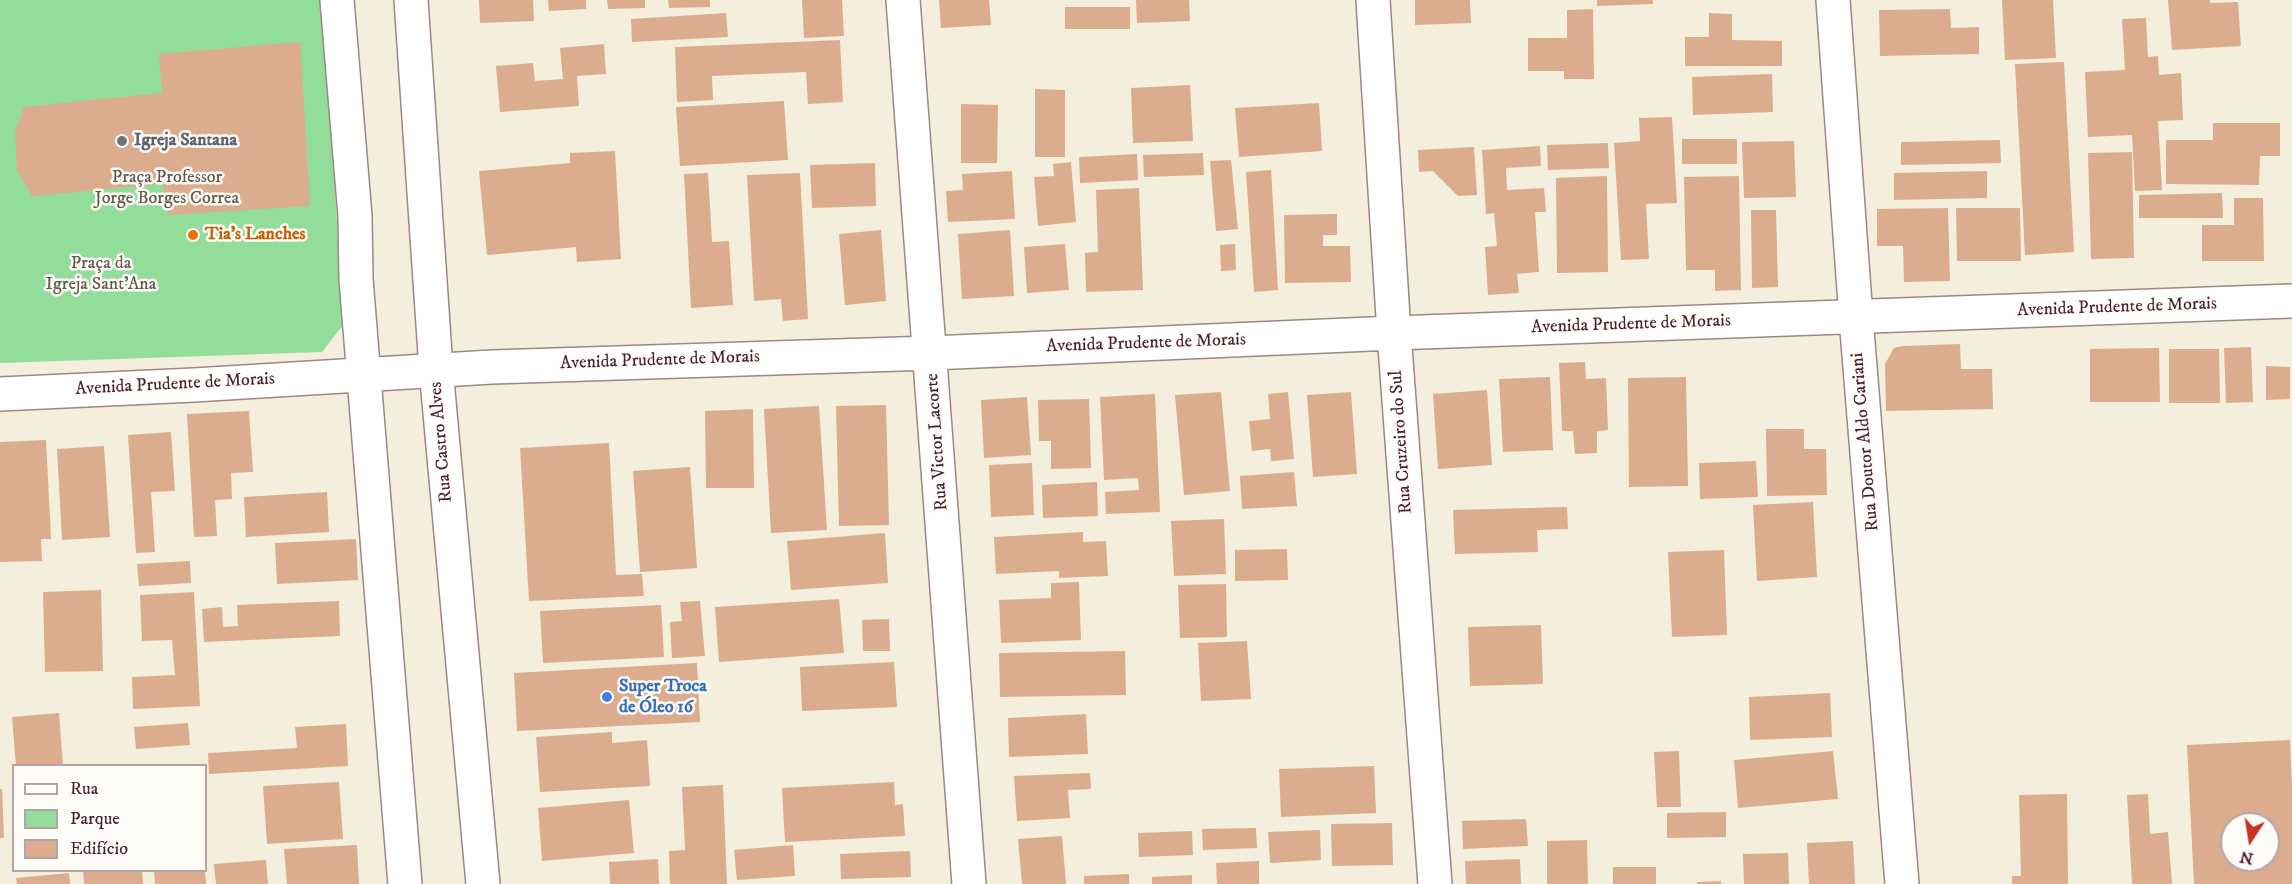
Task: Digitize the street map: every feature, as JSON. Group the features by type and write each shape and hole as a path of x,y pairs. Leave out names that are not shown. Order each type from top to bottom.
{"street":[{"path":"337,0 354,205 356,279 405,884"},
{"name":"Rua Castro Alves","path":"411,0 435,369 483,884"},
{"name":"Rua Victor Lacorte","path":"903,0 969,884"},
{"name":"Rua Cruzeiro do Sul","path":"1373,0 1394,333 1435,884"},
{"name":"Rua Doutor Aldo Cariani","path":"1833,0 1856,318 1902,884"},
{"name":"Avenida Prudente de Morais","path":"0,394 194,385 435,369 931,353 1394,333 2292,301"}],"green space":[{"name":"Praça da Igreja Sant'Ana","path":"0,0 324,0 343,325 322,352 0,363"}],"building":[{"path":"479,0 533,0 534,21 480,23"},
{"path":"548,0 586,0 586,9 549,11"},
{"path":"607,0 645,0 645,8 608,9"},
{"path":"668,0 710,0 710,7 669,8"},
{"path":"802,0 842,0 844,36 804,38"},
{"path":"939,0 989,0 991,25 941,28"},
{"path":"1136,0 1189,0 1190,21 1137,23"},
{"path":"1415,0 1470,0 1471,23 1415,25"},
{"path":"1597,0 1653,0 1653,4 1597,6"},
{"path":"2002,0 2053,0 2056,58 2005,60"},
{"path":"2168,0 2238,2 2241,46 2172,50"},
{"path":"1065,7 1130,7 1130,29 1065,29"},
{"path":"1593,9 1594,79 1564,79 1564,71 1528,71 1528,38 1567,38 1567,10"},
{"path":"1950,9 1951,28 1979,27 1979,54 1880,56 1879,10"},
{"path":"726,13 728,37 632,42 631,19"},
{"path":"1709,13 1732,14 1732,40 1782,41 1782,66 1685,66 1685,37 1709,37"},
{"path":"2146,18 2148,57 2158,56 2159,75 2181,73 2183,120 2158,121 2162,190 2135,191 2132,135 2088,137 2085,72 2125,70 2122,19"},
{"path":"840,40 843,102 808,104 806,72 712,76 713,100 677,102 675,47"},
{"path":"300,42 310,206 168,215 163,184 32,196 17,170 15,132 24,107 162,93 159,54"},
{"path":"604,44 606,74 577,76 579,106 500,112 496,66 533,63 535,81 563,79 560,48"},
{"path":"2064,62 2074,252 2025,255 2015,64"},
{"path":"1772,74 1773,112 1693,115 1692,77"},
{"path":"1190,85 1193,141 1133,143 1131,88"},
{"path":"1035,89 1065,90 1065,157 1035,157"},
{"path":"784,101 788,160 680,166 676,107"},
{"path":"1319,103 1322,151 1239,157 1235,108"},
{"path":"961,104 998,105 997,163 961,163"},
{"path":"1672,117 1677,203 1646,204 1649,259 1621,260 1614,143 1640,141 1639,118"},
{"path":"2213,123 2280,123 2280,156 2260,156 2259,185 2166,184 2166,140 2213,140"},
{"path":"1682,139 1737,139 1737,164 1682,164"},
{"path":"2000,140 2001,163 1901,165 1901,142"},
{"path":"1794,141 1796,197 1744,198 1742,142"},
{"path":"1608,143 1609,168 1548,170 1547,145"},
{"path":"1540,146 1541,166 1506,168 1507,190 1544,188 1546,212 1535,212 1539,272 1517,274 1519,293 1488,295 1485,247 1497,246 1494,213 1486,214 1482,150"},
{"path":"1474,147 1477,195 1458,196 1433,171 1419,172 1418,150"},
{"path":"615,151 621,259 577,262 576,247 487,255 479,171 570,163 570,153"},
{"path":"2132,152 2134,258 2091,259 2088,153"},
{"path":"1203,153 1204,175 1144,177 1143,155"},
{"path":"1137,154 1138,180 1080,183 1079,157"},
{"path":"1231,160 1238,229 1216,231 1210,161"},
{"path":"1071,162 1076,222 1038,226 1034,177 1054,176 1053,164"},
{"path":"875,163 876,206 812,208 810,165"},
{"path":"1271,170 1278,290 1254,292 1246,172"},
{"path":"1012,171 1015,219 948,222 946,191 963,190 962,174"},
{"path":"1987,171 1987,198 1894,200 1894,173"},
{"path":"708,173 712,242 729,241 733,305 691,308 684,174"},
{"path":"800,173 808,319 783,321 781,299 754,301 747,175"},
{"path":"1607,176 1608,272 1557,273 1556,178"},
{"path":"1739,176 1741,290 1715,291 1715,270 1686,270 1684,177"},
{"path":"1139,188 1143,290 1086,292 1085,253 1098,252 1096,190"},
{"path":"2222,193 2223,218 2139,218 2139,195"},
{"path":"2234,198 2263,198 2264,261 2202,261 2202,225 2234,225"},
{"path":"1948,208 1950,281 1904,282 1903,246 1877,246 1877,209"},
{"path":"1956,208 2020,208 2021,261 1957,261"},
{"path":"1751,210 1776,210 1778,287 1752,288"},
{"path":"1337,214 1337,235 1323,235 1323,246 1350,246 1351,282 1285,283 1284,215"},
{"path":"881,230 886,301 845,305 839,234"},
{"path":"1010,230 1014,296 962,299 958,234"},
{"path":"1065,244 1069,290 1027,293 1024,247"},
{"path":"1235,244 1236,270 1221,271 1220,245"},
{"path":"1960,344 1961,369 1992,369 1993,409 1886,411 1885,364 1894,348"},
{"path":"2251,347 2253,402 2226,403 2224,348"},
{"path":"2159,348 2160,402 2090,402 2090,349"},
{"path":"2169,349 2219,349 2220,403 2169,403"},
{"path":"1585,362 1586,379 1606,378 1608,430 1597,431 1597,453 1575,454 1573,431 1562,431 1559,363"},
{"path":"2266,366 2290,367 2290,399 2266,400"},
{"path":"1550,377 1553,450 1503,452 1499,379"},
{"path":"1686,377 1688,486 1629,487 1628,378"},
{"path":"1487,390 1492,465 1438,469 1433,394"},
{"path":"1221,392 1230,491 1184,495 1175,395"},
{"path":"1288,392 1294,459 1271,461 1270,449 1252,451 1249,421 1270,419 1268,394"},
{"path":"1351,392 1357,474 1313,477 1307,395"},
{"path":"1155,394 1160,512 1106,514 1105,492 1139,490 1138,478 1104,480 1100,397"},
{"path":"1027,397 1031,455 984,458 981,400"},
{"path":"1089,399 1091,468 1051,469 1051,441 1039,441 1038,400"},
{"path":"886,405 889,525 839,526 836,406"},
{"path":"819,406 827,530 771,533 764,409"},
{"path":"753,409 754,488 706,488 705,411"},
{"path":"249,411 253,472 231,473 232,499 215,500 217,536 194,537 187,414"},
{"path":"1766,429 1804,429 1804,449 1826,449 1827,495 1767,496"},
{"path":"171,432 175,491 151,492 155,552 136,553 128,435"},
{"path":"46,440 51,539 41,539 42,561 0,562 0,442"},
{"path":"609,443 616,575 642,574 644,596 529,601 520,448"},
{"path":"104,446 110,537 62,540 57,449"},
{"path":"1756,461 1758,497 1700,499 1699,463"},
{"path":"1032,463 1034,515 991,517 989,465"},
{"path":"690,467 697,568 640,572 633,471"},
{"path":"1294,472 1297,506 1242,509 1240,476"},
{"path":"1097,482 1098,516 1043,518 1042,485"},
{"path":"327,492 329,532 246,537 244,497"},
{"path":"1813,502 1817,577 1757,581 1753,505"},
{"path":"1567,507 1568,529 1537,530 1538,552 1455,554 1453,510"},
{"path":"1224,519 1226,574 1174,576 1171,521"},
{"path":"1083,532 1083,542 1106,541 1108,576 1059,578 1059,571 996,574 994,537"},
{"path":"885,533 888,583 791,590 787,541"},
{"path":"356,539 358,580 277,584 275,543"},
{"path":"1287,549 1288,580 1235,581 1235,550"},
{"path":"1724,550 1727,635 1672,637 1668,552"},
{"path":"190,561 191,583 139,586 137,564"},
{"path":"1079,582 1081,640 1001,643 999,600 1051,598 1051,583"},
{"path":"1226,584 1227,637 1180,638 1178,585"},
{"path":"101,590 103,671 45,672 43,592"},
{"path":"194,592 200,706 133,709 132,677 175,675 172,640 142,641 140,595"},
{"path":"839,599 844,653 719,662 715,607"},
{"path":"339,601 340,636 204,642 202,609 222,607 223,627 238,626 237,605"},
{"path":"700,601 705,656 672,658 670,622 682,621 680,602"},
{"path":"661,605 664,657 543,663 540,611"},
{"path":"889,619 890,651 863,651 862,620"},
{"path":"1541,625 1543,684 1470,686 1468,627"},
{"path":"1247,641 1251,699 1201,701 1198,643"},
{"path":"1125,651 1126,695 1000,697 999,653"},
{"path":"894,662 897,707 802,711 800,667"},
{"name":"Super Troca de Óleo 16","path":"697,663 700,722 517,731 514,673"},
{"path":"1830,693 1832,737 1750,740 1749,697"},
{"path":"59,713 63,764 16,764 12,717"},
{"path":"1086,714 1088,754 1009,757 1008,718"},
{"path":"188,723 190,745 136,749 134,727"},
{"path":"346,724 348,766 209,774 208,753 297,748 295,727"},
{"path":"612,732 612,743 647,740 650,786 540,792 536,737"},
{"path":"2290,740 2292,884 2194,884 2187,745"},
{"path":"1679,751 1681,807 1657,807 1654,752"},
{"path":"1833,751 1838,799 1738,808 1734,760"},
{"path":"1374,766 1376,813 1281,817 1279,769"},
{"path":"1090,773 1091,789 1068,790 1070,818 1017,821 1014,776"},
{"path":"339,782 343,839 267,844 263,786"},
{"path":"894,782 895,805 903,804 905,836 785,842 782,788"},
{"path":"723,785 727,884 670,884 669,851 685,850 682,787"},
{"path":"0,789 2,789 4,838 0,838"},
{"path":"2067,794 2068,884 2012,884 2012,876 2021,876 2019,795"},
{"path":"2148,794 2150,834 2168,832 2172,884 2132,884 2127,795"},
{"path":"629,800 634,853 542,861 538,808"},
{"path":"1726,812 1726,837 1667,838 1667,813"},
{"path":"1526,819 1528,846 1463,849 1462,821"},
{"path":"1392,823 1393,865 1332,866 1331,824"},
{"path":"1256,828 1257,848 1203,850 1202,829"},
{"path":"1320,830 1321,860 1270,863 1268,832"},
{"path":"1192,831 1193,855 1139,857 1138,833"},
{"path":"1062,836 1066,884 1022,884 1018,839"},
{"path":"1587,840 1588,884 1547,884 1547,841"},
{"path":"1853,841 1855,884 1809,884 1807,843"},
{"path":"357,845 359,884 287,884 284,849"},
{"path":"793,845 795,876 737,880 734,850"},
{"path":"910,851 911,877 841,879 840,854"},
{"path":"1788,853 1789,884 1744,884 1743,854"},
{"path":"658,859 659,884 610,884 609,862"},
{"path":"1520,859 1521,884 1466,884 1465,861"},
{"path":"266,860 268,884 216,884 214,864"},
{"path":"1259,861 1259,884 1217,884 1216,863"},
{"path":"1613,867 1656,867 1656,884 1613,884"},
{"path":"83,872 142,872 143,884 84,884"},
{"path":"154,872 205,872 206,884 155,884"},
{"path":"69,873 70,884 17,884 16,878"},
{"path":"1129,874 1129,884 1084,884 1084,876"},
{"path":"1192,875 1192,884 1152,884 1152,877"},
{"path":"1721,881 1721,884 1697,884 1697,882"}],"place":[{"name":"Igreja Santana","path":"122,141"},
{"name":"Tia's Lanches","path":"193,235"},
{"name":"Super Troca de Óleo 16","path":"607,697"}],"park label":[{"name":"Praça Professor Jorge Borges Correa","path":"167,188"}]}
